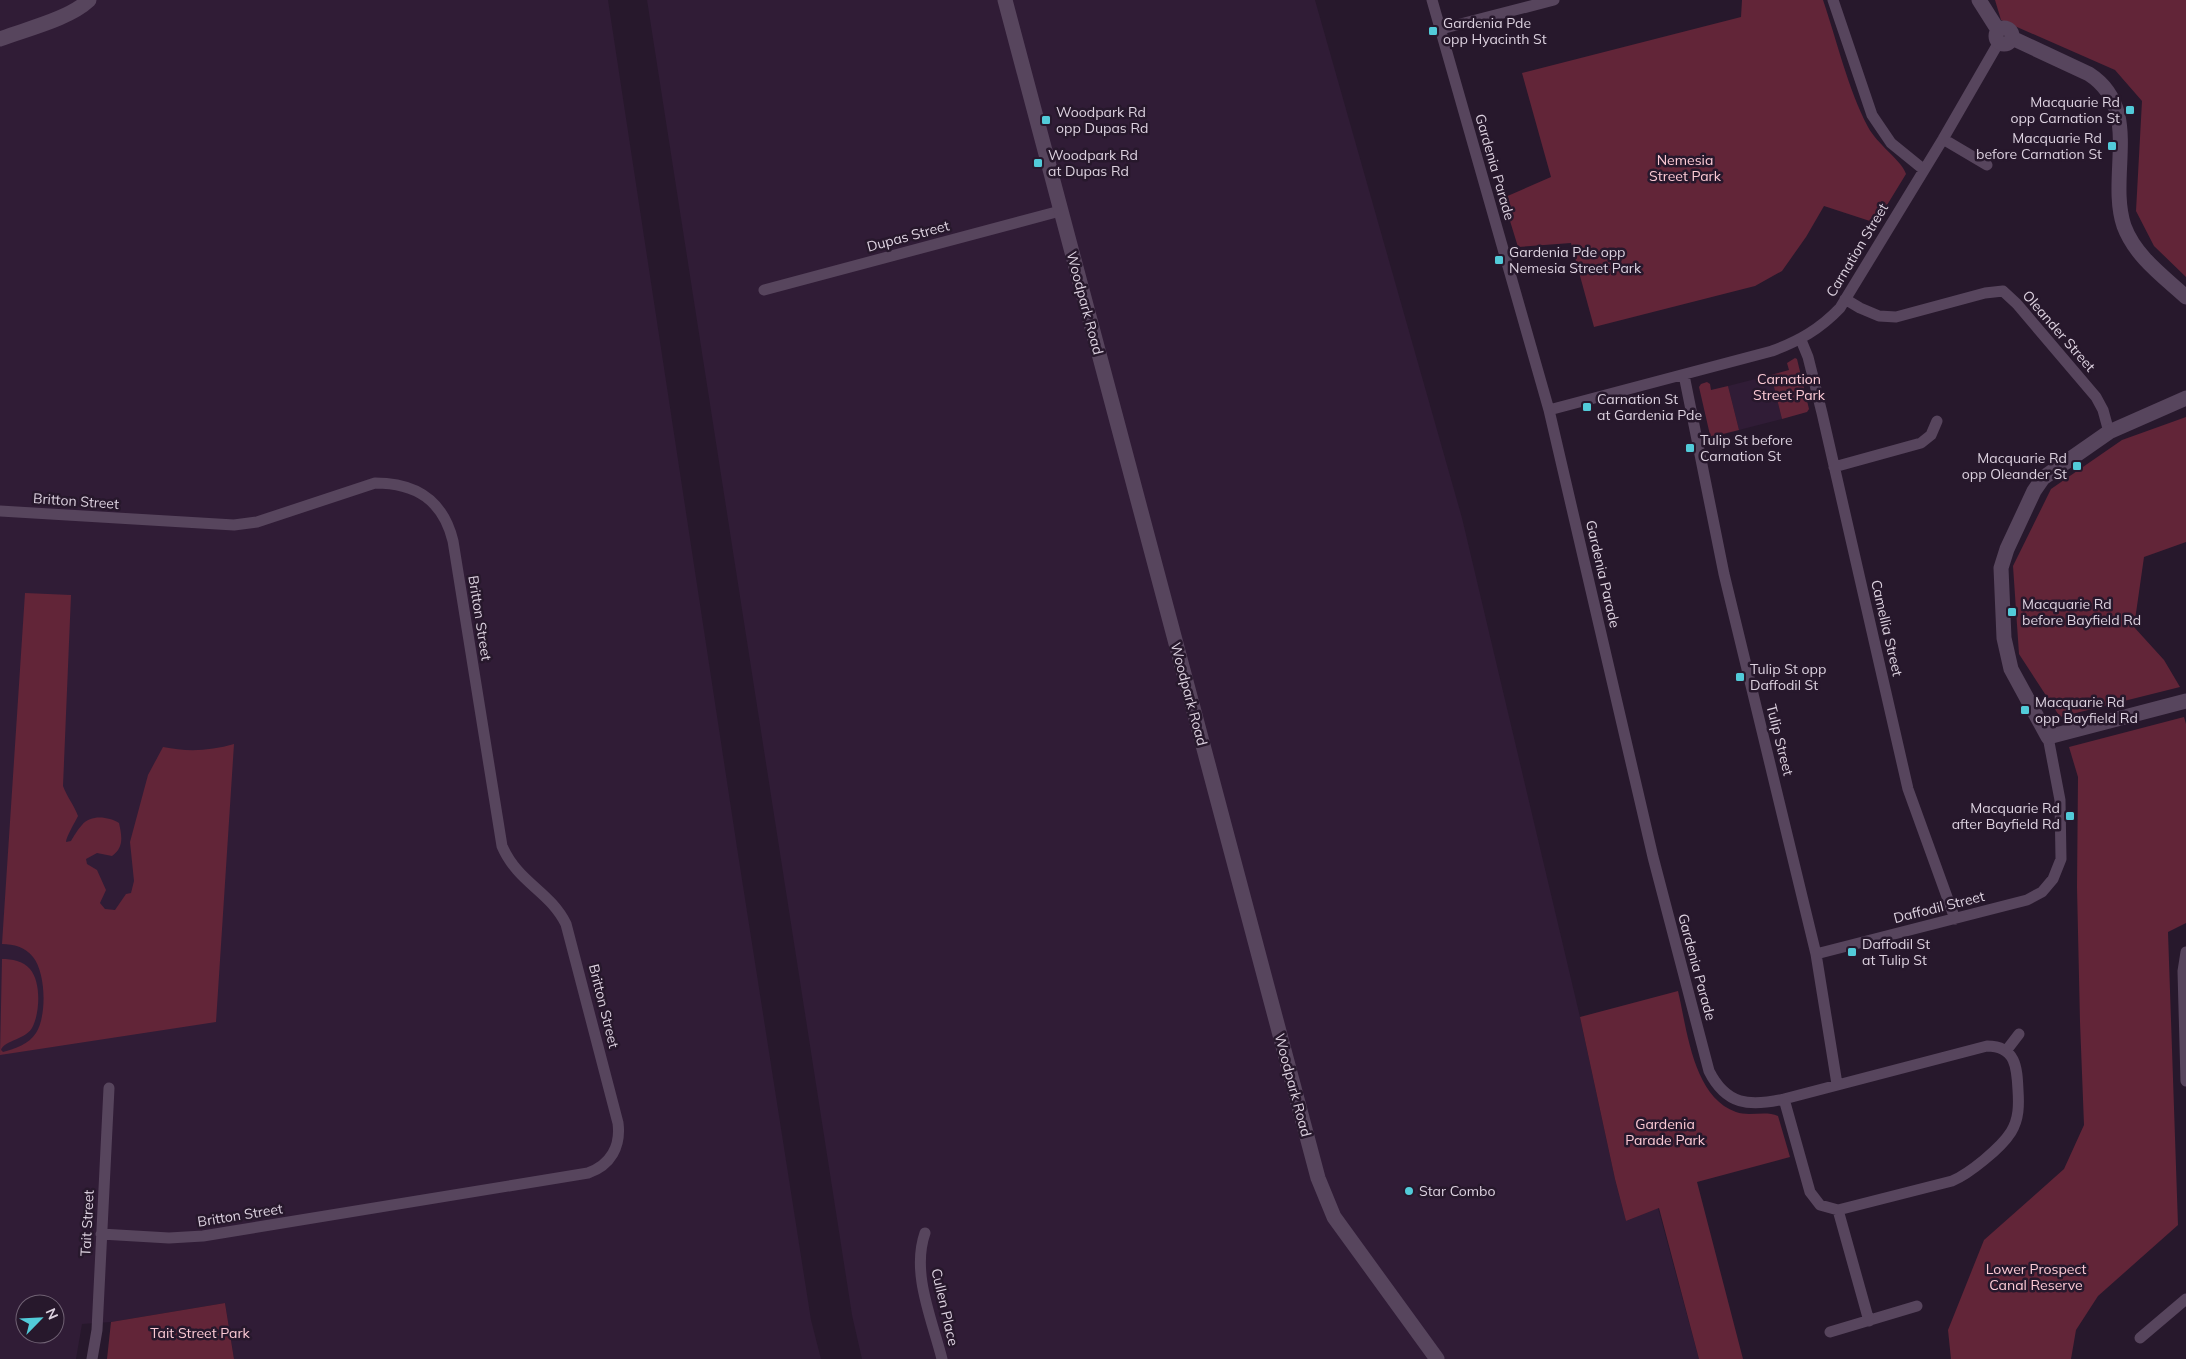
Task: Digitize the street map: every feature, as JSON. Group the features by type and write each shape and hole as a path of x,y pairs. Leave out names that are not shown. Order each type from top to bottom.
{"street":[{"path":"0,39 63,15 83,6 89,0"},
{"name":"Woodpark Road","path":"1004,0 1141,508 1318,1178 1325,1199 1339,1224 1437,1359"},
{"name":"Gardenia Parade","path":"1432,0 1549,410 1653,856 1709,1071 1722,1090 1739,1101 1759,1104 1988,1046 1998,1047 2006,1051"},
{"path":"1441,29 1554,0"},
{"path":"1833,0 1872,115 1892,143 1924,169"},
{"path":"1979,0 2003,37 2089,74 2100,81 2108,90 2115,102 2120,127 2120,206 2125,228 2136,249 2145,260 2186,297"},
{"name":"Carnation Street","path":"1549,410 1772,351 1801,340 1826,322 1840,308 1943,140 2003,37"},
{"path":"1943,140 1987,165"},
{"name":"Dupas Street","path":"764,290 1060,212"},
{"name":"Oleander Street","path":"1845,299 1879,316 1896,317 1986,293 2003,292 2017,304 2096,397 2103,410 2109,432"},
{"name":"Camellia Street","path":"1801,340 1808,357 1908,789 1955,919"},
{"name":"Tulip Street","path":"1684,375 1724,574 1816,954 1837,1084"},
{"path":"2186,398 2109,432 2043,478 2034,491 2007,549 2001,568 2002,623 2012,669 2048,737 2186,701"},
{"path":"1834,467 1921,443 1931,435 1936,421"},
{"name":"Britton Street","path":"0,511 234,526 257,522 367,486 385,483 410,488 425,496 436,506 446,520 453,541 502,846 507,858 522,877 558,909 569,931 618,1123 618,1142 615,1156 588,1173 203,1236 168,1238 101,1234"},
{"name":"Daffodil Street","path":"1816,954 2032,898 2046,888 2058,870 2061,859 2061,807 2048,737"},
{"path":"2186,952 2183,970 2186,1082"},
{"path":"1784,1099 1810,1192 1820,1204 1838,1210 1959,1178 2002,1142 2014,1127 2019,1104 2017,1069 2014,1059 2006,1051 2019,1034"},
{"name":"Tait Street","path":"92,1359 97,1330 109,1088"},
{"path":"1838,1210 1869,1321"},
{"name":"Cullen Place","path":"925,1233 920,1248 921,1278 942,1359"},
{"path":"2140,1338 2186,1299"},
{"path":"1830,1332 1917,1306"}],"shaded area":[{"path":"0,0 608,0 811,1320 821,1359 234,1359 225,1303 111,1322 82,1324 76,1359 0,1359"},
{"path":"647,0 1315,0 1462,518 1580,1017 1626,1221 1658,1208 1699,1359 862,1359 852,1315"},
{"path":"1771,375 1782,419 1739,430 1728,386"}],"green space":[{"name":"Nemesia Street Park","path":"1742,0 1823,0 1849,81 1868,127 1900,164 1906,174 1876,223 1824,206 1806,237 1782,271 1755,286 1594,327 1571,243 1518,247 1503,198 1551,177 1522,73 1741,17"},
{"path":"1995,0 2186,0 2186,277 2154,246 2136,211 2142,101 2115,70 2001,20"},
{"name":"Carnation Street Park","path":"1795,358 1797,359 1809,409 1807,412 1782,419 1771,375 1789,370 1787,363"},
{"path":"1707,382 1710,384 1711,390 1728,386 1739,430 1711,437 1699,387"},
{"path":"2186,417 2186,542 2144,557 2134,627 2164,660 2180,687 2060,717 2019,654 2013,566 2051,489 2122,440"},
{"path":"25,593 71,595 63,786 78,816 66,842 71,841 81,827 90,819 105,818 119,823 121,841 116,853 112,856 97,853 86,859 87,864 97,870 106,890 100,903 105,909 115,910 126,894 131,893 134,881 130,842 148,775 163,747 198,750 234,744 216,1022 0,1055 2,959 17,961 30,969 38,989 37,1013 33,1026 26,1034 6,1044 1,1050 3,1052 21,1046 36,1033 40,1026 44,995 40,973 33,957 19,947 2,944"},
{"name":"Lower Prospect Canal Reserve","path":"2184,717 2186,724 2186,923 2168,932 2178,1225 2098,1296 2076,1330 2071,1359 1951,1359 1948,1330 1984,1240 2064,1169 2084,1125 2077,887 2078,777 2069,747"},
{"name":"Gardenia Parade Park","path":"1678,991 1694,1060 1710,1092 1722,1104 1736,1112 1773,1114 1778,1116 1790,1157 1697,1182 1743,1359 1699,1359 1659,1208 1626,1221 1580,1017"},
{"name":"Tait Street Park","path":"225,1303 234,1359 107,1359 111,1322"}],"place":[{"name":"Gardenia Pde opp Hyacinth St","path":"1433,31"},
{"name":"Macquarie Rd opp Carnation St","path":"2130,110"},
{"name":"Woodpark Rd opp Dupas Rd","path":"1046,120"},
{"name":"Macquarie Rd before Carnation St","path":"2112,146"},
{"name":"Woodpark Rd at Dupas Rd","path":"1038,163"},
{"name":"Gardenia Pde opp Nemesia Street Park","path":"1499,260"},
{"name":"Carnation St at Gardenia Pde","path":"1587,407"},
{"name":"Tulip St before Carnation St","path":"1690,448"},
{"name":"Macquarie Rd opp Oleander St","path":"2077,466"},
{"name":"Macquarie Rd before Bayfield Rd","path":"2012,612"},
{"name":"Tulip St opp Daffodil St","path":"1740,677"},
{"name":"Macquarie Rd opp Bayfield Rd","path":"2025,710"},
{"name":"Macquarie Rd after Bayfield Rd","path":"2070,816"},
{"name":"Daffodil St at Tulip St","path":"1852,952"},
{"name":"Star Combo","path":"1409,1191"}]}
